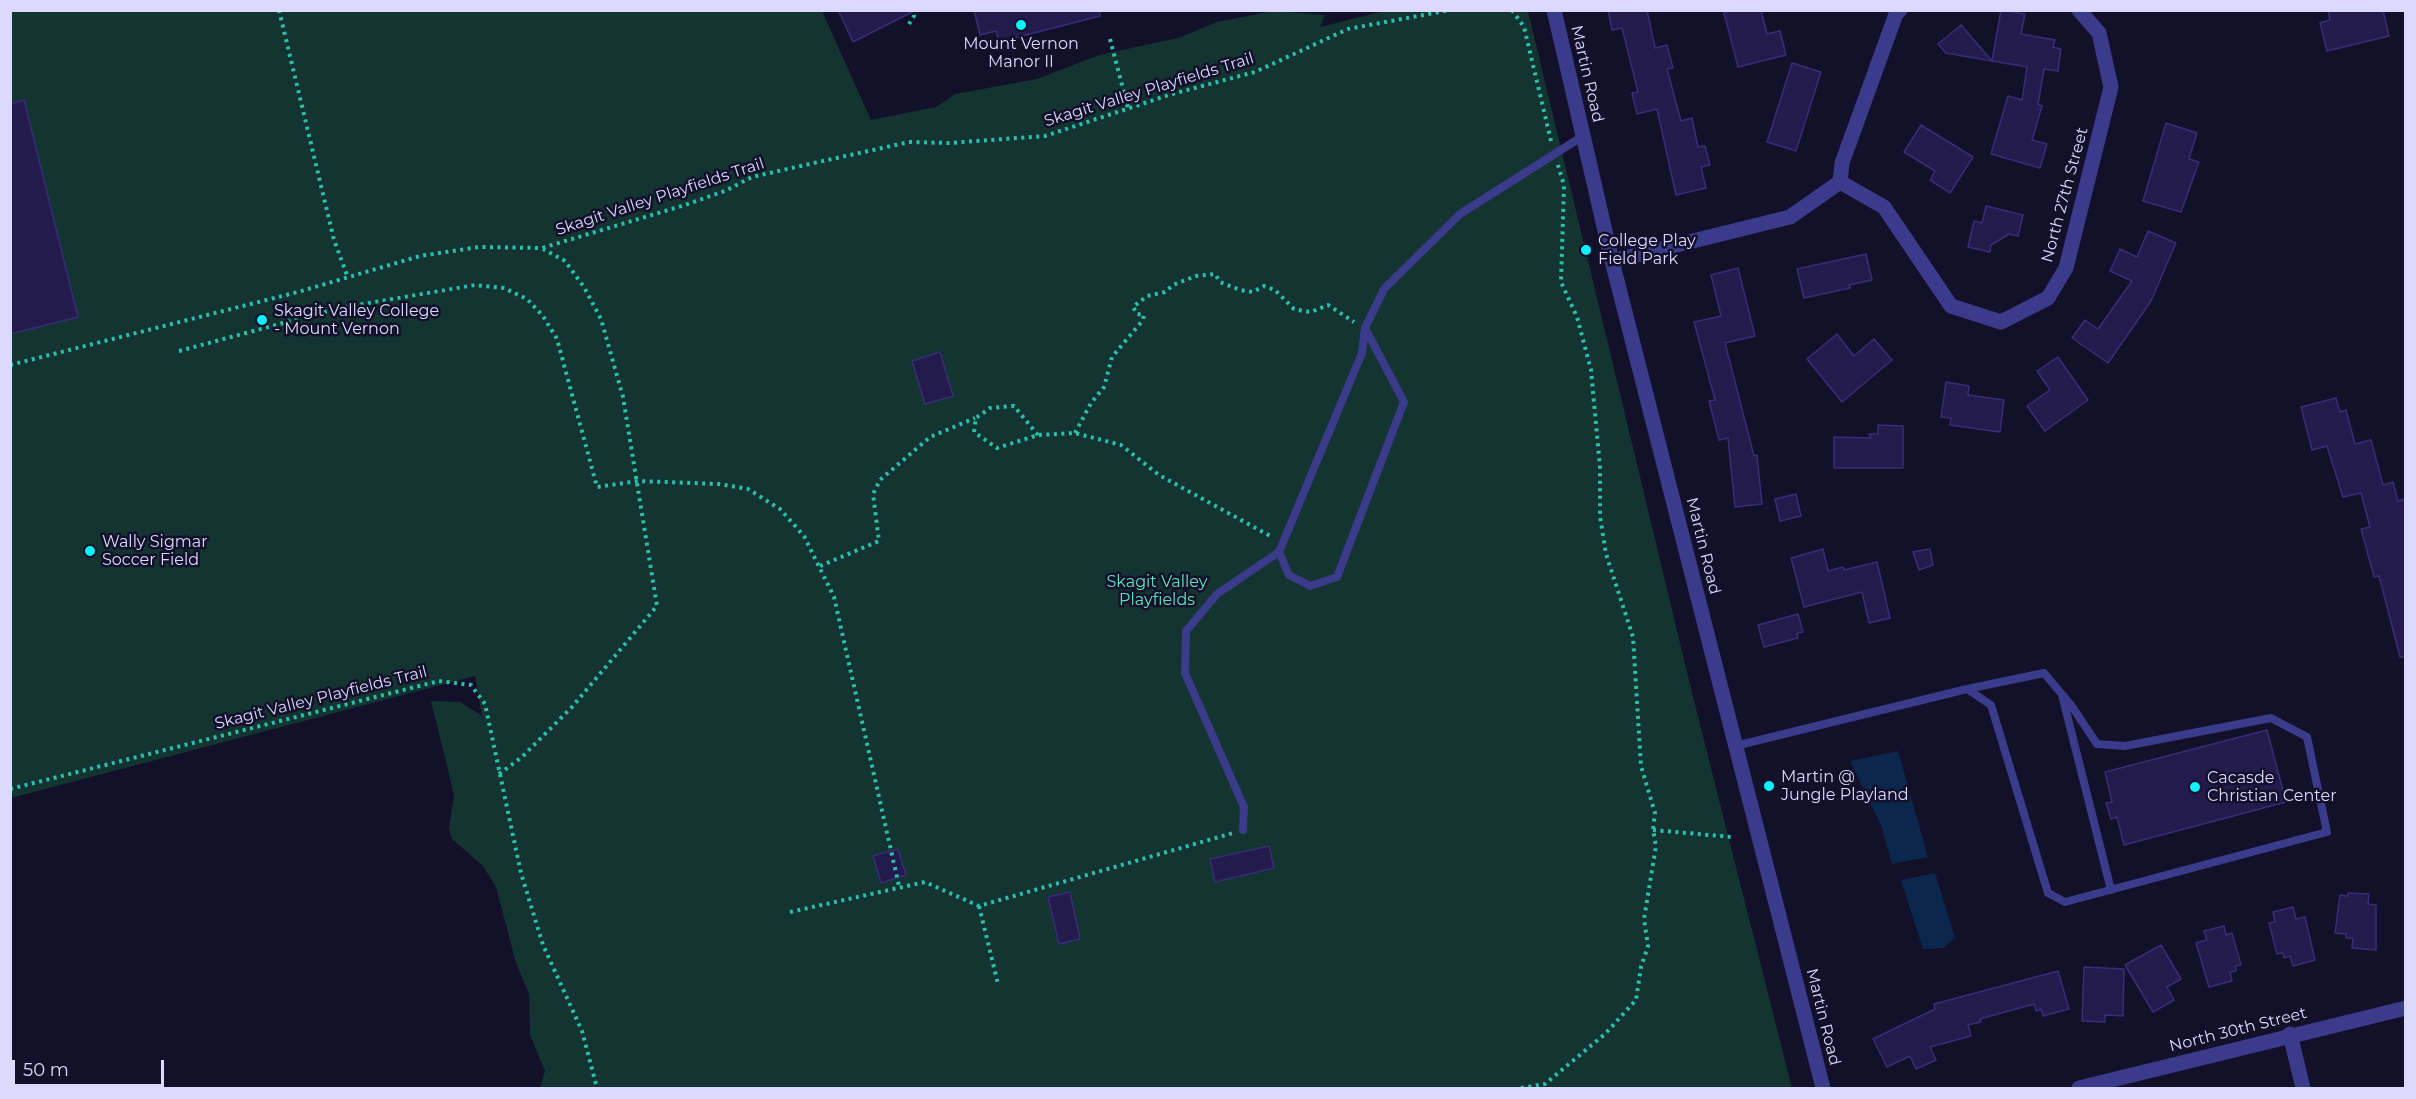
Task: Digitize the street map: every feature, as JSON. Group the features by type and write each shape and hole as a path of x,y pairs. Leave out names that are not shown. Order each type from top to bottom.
{"street":[{"name":"Martin Road","path":"1554,10 1612,261 1822,1089"},
{"path":"1612,261 1790,217 1840,182 1842,163 1896,14 1900,10"},
{"name":"North 27th Street","path":"1840,182 1884,207 1951,306 2001,322 2048,298 2066,268 2111,87 2099,33 2079,10"},
{"name":"North 30th Street","path":"2079,1089 2290,1034 2406,1008"},
{"path":"2290,1034 2303,1089"}],"lane":[{"path":"1243,830 1244,807 1185,673 1186,631 1217,594 1279,552 1362,353 1365,328 1384,288 1461,214 1553,153 1583,136"},
{"path":"1279,552 1289,575 1310,586 1337,577 1404,402 1365,328"},
{"path":"1736,747 1967,689 2044,673 2097,744 2126,746 2271,718 2307,737 2327,832 2065,902 2048,893 1991,705 1967,689"},
{"path":"2061,693 2111,890"}],"path":[{"path":"279,10 334,240 347,275"},
{"path":"909,24 914,16 913,10"},
{"name":"Skagit Valley Playfields Trail","path":"10,365 298,292 347,275 420,256 480,247 542,248 685,205 724,191 752,177 909,142 949,143 1045,136 1128,108 1255,72 1348,28 1450,10"},
{"path":"1512,10 1524,27 1553,153 1564,185 1561,282 1577,317 1591,370 1600,466 1600,516 1606,554 1633,637 1641,766 1655,813 1653,830 1656,846 1644,919 1648,946 1641,968 1636,1000 1605,1034 1545,1084 1521,1089"},
{"path":"1110,39 1128,108"},
{"path":"499,774 522,757 572,707 657,606 623,397 601,319 584,287 565,261 542,248"},
{"path":"1075,433 1079,422 1104,387 1112,357 1141,323 1143,315 1137,314 1133,308 1147,296 1165,292 1173,285 1197,276 1215,274 1220,282 1240,290 1253,292 1264,286 1275,290 1294,309 1303,311 1311,312 1328,304 1365,328"},
{"path":"179,351 339,308 475,285 504,288 527,299 543,316 557,339 597,487 638,481 719,483 748,489 780,509 804,536 834,597 899,886"},
{"path":"820,566 879,541 873,494 880,480 930,437 976,418 990,408 1014,406 1038,435"},
{"path":"976,418 974,432 997,448 1038,435 1075,433 1120,446 1159,475 1283,543"},
{"name":"Skagit Valley Playfields Trail","path":"10,789 440,681 471,685 484,704 521,873 543,945 582,1031 597,1089"},
{"path":"790,912 925,882 979,906 1243,830"},
{"path":"1653,830 1732,837"},
{"path":"979,906 998,984"}],"green space":[{"name":"Skagit Valley Playfields","path":"11,11 822,11 871,120 936,107 955,94 1037,79 1099,55 1178,38 1217,22 1273,11 1325,15 1320,27 1385,11 1528,11 1693,697 1792,1088 540,1088 545,1071 530,1035 529,994 516,963 496,887 483,866 452,839 449,828 454,795 431,701 460,702 481,715 483,722 475,676 11,798"}],"water":[{"path":"1898,751 1928,857 1892,864 1881,825 1850,761"},
{"path":"1935,873 1955,938 1943,948 1923,949 1901,880"}],"building":[{"path":"838,10 916,10 853,42"},
{"name":"Mount Vernon Manor II","path":"974,10 1099,10 1100,16 999,42 996,31 980,35"},
{"path":"1608,10 1647,10 1655,48 1667,45 1673,68 1667,69 1681,121 1692,118 1698,147 1705,146 1710,165 1701,167 1706,188 1676,195 1657,109 1637,114 1632,93 1638,92 1622,28 1612,30"},
{"path":"1734,10 1761,10 1767,34 1780,31 1786,55 1738,67 1724,13"},
{"path":"2001,10 2025,14 2021,34 2055,40 2053,47 2061,49 2058,71 2044,69 2038,104 2042,106 2032,140 2047,144 2040,168 1991,154 2008,96 2022,100 2027,67 1992,61"},
{"path":"2328,10 2383,10 2389,36 2327,51 2320,23 2330,20"},
{"path":"1961,25 1992,61 1946,53 1938,44"},
{"path":"1792,63 1821,72 1796,151 1767,142"},
{"path":"24,100 78,317 10,334 10,104"},
{"path":"2166,123 2197,133 2189,159 2199,162 2181,212 2143,201"},
{"path":"1921,125 1973,157 1950,193 1930,180 1935,171 1904,152"},
{"path":"1986,206 2023,215 2018,236 2009,234 1991,245 1990,252 1968,247 1974,221 1982,223"},
{"path":"2148,231 2176,243 2151,301 2108,363 2072,338 2085,320 2098,329 2132,281 2110,271 2120,249 2137,257"},
{"path":"1866,254 1872,280 1849,285 1850,288 1804,298 1797,269"},
{"path":"1738,268 1755,336 1725,343 1754,456 1757,455 1762,504 1735,507 1728,438 1719,440 1709,401 1715,400 1694,322 1721,316 1711,275"},
{"path":"1837,334 1854,356 1874,339 1892,360 1842,402 1807,359"},
{"path":"940,352 953,396 925,404 912,361"},
{"path":"2058,357 2088,400 2045,431 2027,406 2050,390 2037,371"},
{"path":"1946,382 1969,386 1968,395 2004,400 2000,432 1950,425 1951,418 1941,417"},
{"path":"2336,398 2340,412 2346,410 2355,444 2371,440 2383,485 2393,482 2398,501 2406,499 2406,657 2400,657 2379,576 2374,577 2361,529 2370,527 2361,493 2343,497 2327,446 2312,450 2301,407"},
{"path":"1878,425 1903,426 1903,468 1834,468 1834,437 1871,438 1869,434 1878,434"},
{"path":"1796,494 1801,516 1780,521 1775,499"},
{"path":"1823,549 1828,571 1843,567 1844,570 1877,562 1890,618 1869,623 1862,592 1804,607 1791,558"},
{"path":"1930,549 1933,565 1919,570 1913,552"},
{"path":"1798,614 1803,632 1797,633 1798,638 1764,647 1758,625"},
{"name":"Cacasde Christian Center","path":"2267,730 2286,802 2124,845 2117,817 2111,819 2106,803 2112,802 2105,772"},
{"path":"1269,846 1274,868 1215,882 1210,859"},
{"path":"898,849 906,875 881,883 873,856"},
{"path":"1070,892 1080,939 1059,944 1048,897"},
{"path":"2348,893 2369,894 2368,904 2376,905 2376,950 2352,948 2353,938 2346,938 2346,934 2335,933 2340,895 2348,896"},
{"path":"2293,907 2296,919 2305,917 2315,960 2293,966 2290,956 2284,958 2283,953 2277,954 2269,923 2275,922 2273,912"},
{"path":"2224,926 2226,935 2232,933 2241,965 2235,966 2236,971 2230,972 2232,981 2209,987 2196,943 2207,940 2204,931"},
{"path":"2161,945 2181,979 2167,987 2174,1000 2153,1012 2125,965"},
{"path":"2084,967 2124,969 2123,1016 2105,1015 2105,1022 2082,1021"},
{"path":"2058,971 2069,1009 2043,1016 2041,1009 2036,1011 2034,1004 1980,1019 1981,1022 1968,1025 1971,1036 1930,1047 1936,1060 1916,1069 1910,1056 1887,1067 1873,1039 1935,1009 1934,1004"}],"place":[{"name":"Mount Vernon Manor II","path":"1021,25"},
{"name":"College Play Field Park","path":"1586,250"},
{"name":"Skagit Valley College - Mount Vernon","path":"262,320"},
{"name":"Wally Sigmar Soccer Field","path":"90,551"},
{"name":"Martin @ Jungle Playland","path":"1769,786"},
{"name":"Cacasde Christian Center","path":"2195,787"}]}
